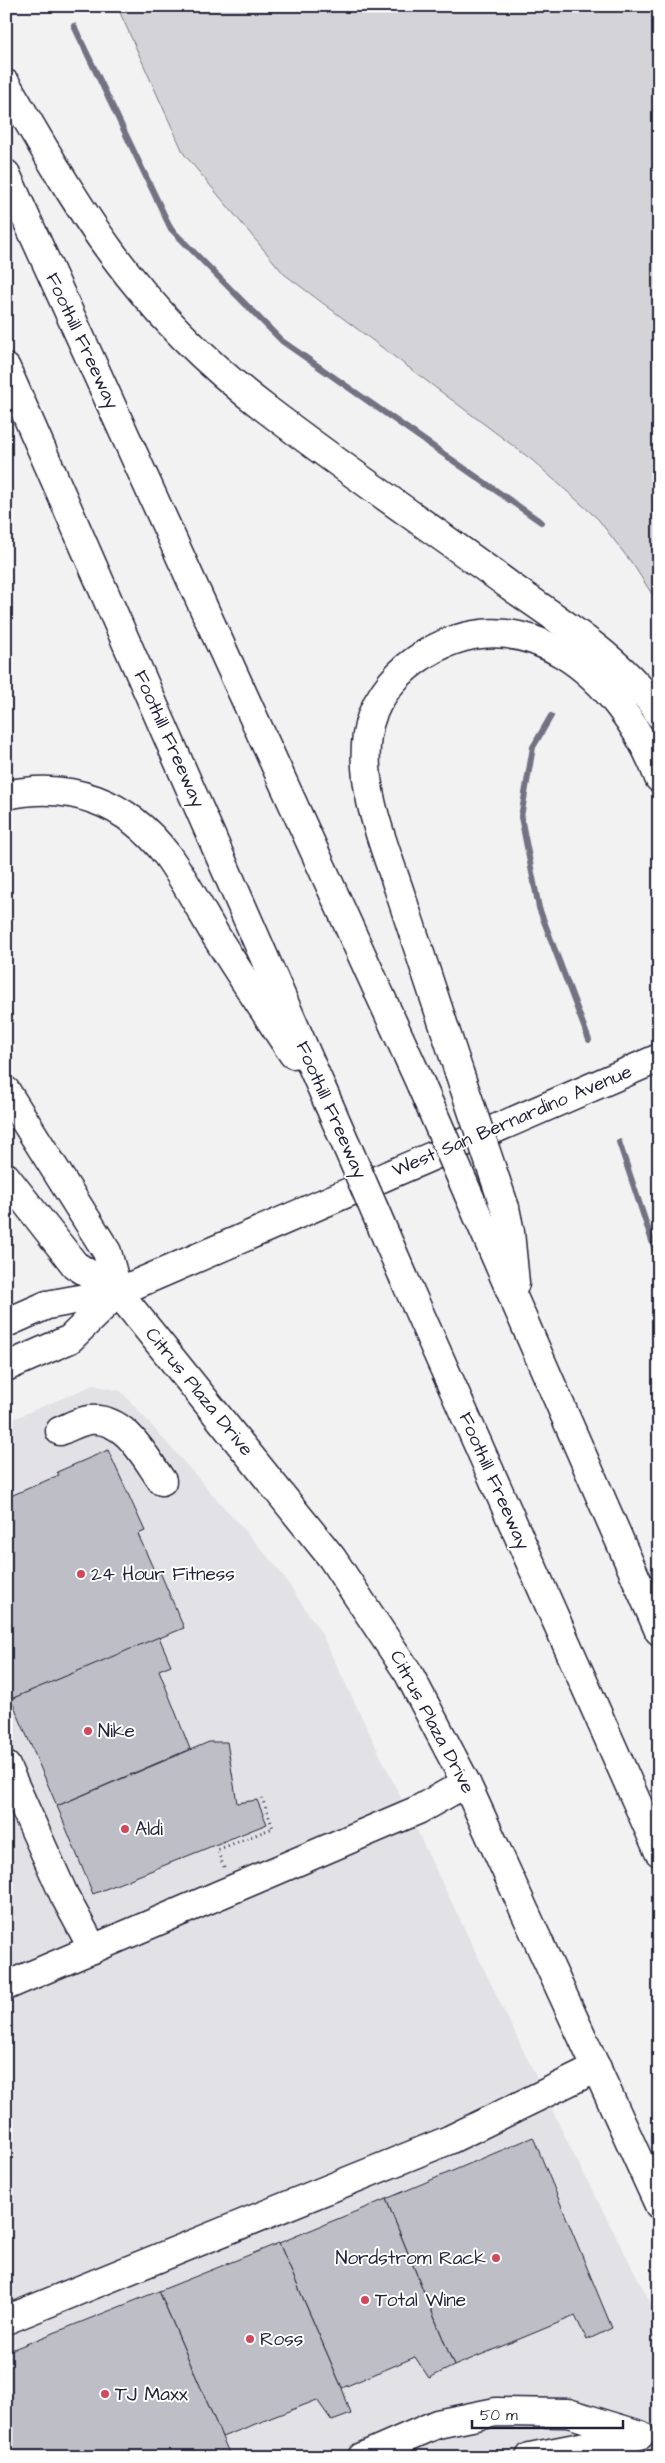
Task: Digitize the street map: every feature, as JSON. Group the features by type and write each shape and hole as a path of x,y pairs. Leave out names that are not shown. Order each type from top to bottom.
{"main road":[{"path":"6,84 66,185 112,253 155,306 213,365 265,409 560,621 629,675 659,714"},
{"name":"Foothill Freeway","path":"6,174 421,1085 659,1631"},
{"name":"Foothill Freeway","path":"6,368 404,1278 659,1852"},
{"path":"517,1307 510,1232 505,1208 375,815 365,766 367,733 377,705 391,682 408,666 434,647 464,636 518,635 573,659 603,685 628,715 651,757 659,778"},
{"path":"6,795 34,790 66,790 95,798 122,812 149,834 167,855 250,992 329,1105"},
{"name":"West San Bernardino Avenue","path":"118,1292 659,1058"},
{"path":"6,1091 107,1252 118,1292"},
{"path":"6,1177 75,1265 118,1292"},
{"path":"6,1323 47,1305 118,1292"},
{"path":"6,1368 70,1339 118,1292"},
{"name":"Citrus Plaza Drive","path":"118,1292 332,1558 409,1674 466,1783 659,2205"},
{"path":"60,1431 88,1420 108,1421 127,1434 162,1481"},
{"path":"6,1766 64,1895 93,1949"},
{"path":"6,1986 418,1810 466,1783"},
{"path":"6,2320 448,2140 597,2068"},
{"path":"362,2457 437,2424 496,2412 568,2413 650,2433"},
{"path":"530,2457 650,2433"}],"path":[{"path":"226,1873 217,1850 273,1828 262,1798"}],"shaded area":[{"path":"117,6 659,6 659,605 634,566 598,519 532,460 284,274 184,154"},
{"path":"93,1385 121,1391 277,1567 320,1631 574,2155 659,2319 659,2457 6,2457 6,1422"}],"building":[{"name":"24 Hour Fitness","path":"108,1450 145,1531 138,1534 156,1575 160,1572 184,1628 11,1699 6,1689 6,1498 59,1475 57,1472"},
{"path":"159,1637 171,1665 159,1670 190,1749 57,1806 11,1699"},
{"path":"209,1742 227,1742 237,1803 257,1800 267,1824 93,1894 57,1806"},
{"name":"Nordstrom Rack","path":"533,2137 612,2328 587,2340 575,2316 454,2366 386,2199"},
{"name":"Total Wine","path":"386,2199 454,2366 429,2378 415,2357 342,2388 279,2243"},
{"name":"Ross","path":"279,2243 342,2388 351,2414 332,2421 317,2400 222,2437 159,2291"},
{"name":"TJ Maxx","path":"159,2291 229,2453 219,2457 6,2457 6,2352"}],"waterway":[{"path":"74,26 171,229 282,341 541,522"},
{"path":"551,716 533,747 521,817 539,908 589,1040"},
{"path":"619,1142 659,1262"}],"place":[{"name":"24 Hour Fitness","path":"81,1574"},
{"name":"Nike","path":"88,1731"},
{"name":"Aldi","path":"125,1829"},
{"name":"Nordstrom Rack","path":"496,2258"},
{"name":"Total Wine","path":"365,2300"},
{"name":"Ross","path":"250,2339"},
{"name":"TJ Maxx","path":"105,2394"}]}
